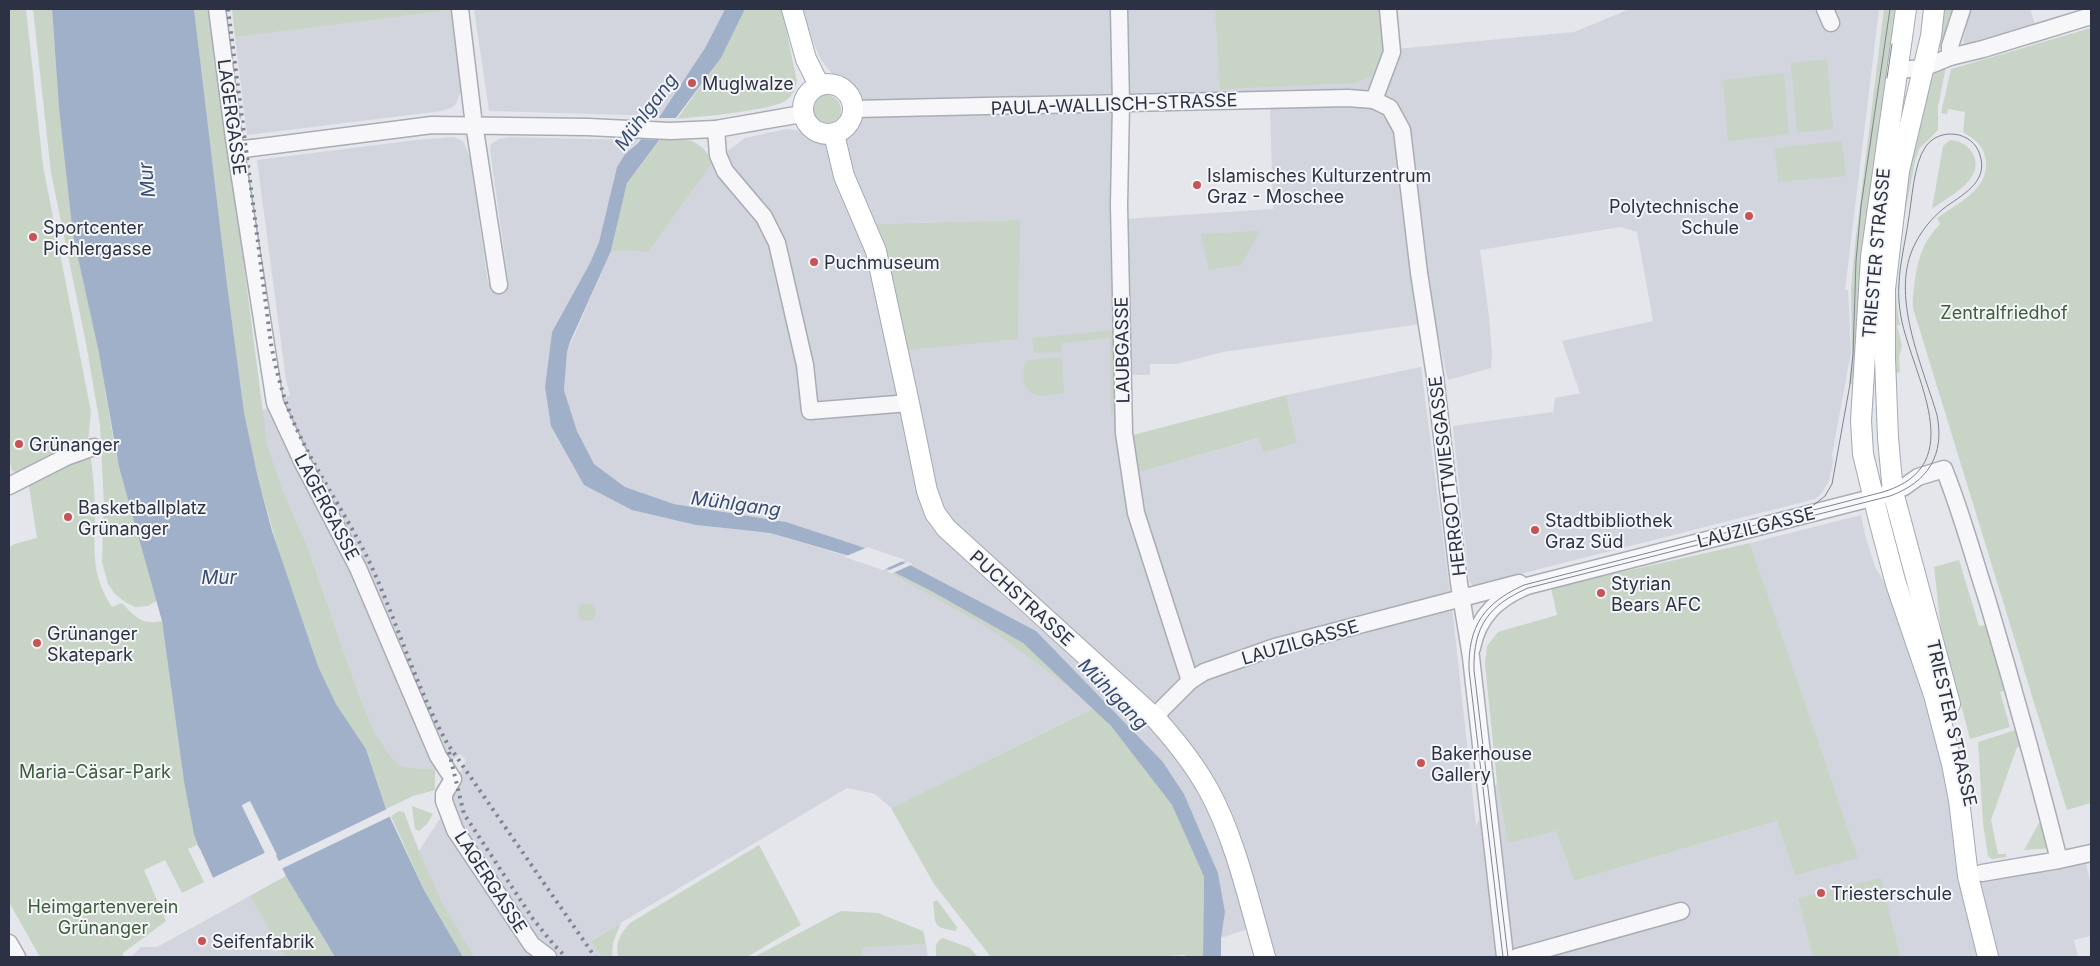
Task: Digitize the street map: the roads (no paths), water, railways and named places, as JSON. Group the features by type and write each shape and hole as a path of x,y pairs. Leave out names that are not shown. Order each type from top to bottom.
{"main road":[{"path":"792,9 806,59 819,85"},
{"name":"TRIESTER STRASSE","path":"1906,9 1871,257 1861,421 1863,454 1896,584 1934,695 1952,764 1959,800 1968,876 1988,957"},
{"name":"TRIESTER STRASSE","path":"1934,9 1931,36 1899,171 1885,289 1888,438 1893,492 1965,759 1982,873 2002,957"},
{"path":"819,85 839,86 849,95 854,109 853,115 846,127 834,134 817,133 811,129 802,114 806,95 819,85"},
{"name":"PUCHSTRASSE","path":"834,134 844,176 876,251 910,403 927,491 935,513 946,528 1156,718 1179,746 1209,790 1223,821 1265,957"}],"street":[{"name":"LAGERGASSE","path":"217,9 274,403 358,568 438,756 453,779 444,794 444,801 455,830 532,945 548,957"},
{"path":"460,9 500,285"},
{"name":"LAUBGASSE","path":"1119,9 1121,104 1119,205 1124,433 1136,513 1190,681"},
{"path":"1374,100 1392,52 1388,9"},
{"path":"1950,57 1950,46 1962,9"},
{"path":"1898,70 1923,68 1950,57 1983,49 2091,16"},
{"name":"PAULA-WALLISCH-STRASSE","path":"854,109 1348,98 1374,100"},
{"name":"HERRGOTTWIESGASSE","path":"1374,100 1390,108 1402,130 1419,273 1435,376 1471,658 1505,957"},
{"path":"236,150 432,125 476,124 670,131 716,129 802,114"},
{"path":"716,129 718,155 725,171 764,217 777,243 805,365 810,411 910,403"},
{"path":"9,486 66,457 94,447"},
{"path":"1873,497 1893,492 1918,477 1944,469 1956,498 2010,676 2032,752 2059,860"},
{"name":"LAUZILGASSE","path":"1471,658 1474,638 1483,618 1491,608 1509,594 1552,578 1873,497"},
{"name":"LAUZILGASSE","path":"1156,718 1162,709 1190,681 1204,672 1275,647 1441,602 1462,599 1530,580 1552,578"},
{"path":"1462,599 1474,616 1483,618"},
{"path":"1982,873 2091,853"},
{"path":"1517,957 1681,911"},
{"path":"9,943 17,957"}],"water":[{"name":"Mur","path":"52,9 194,9 244,412 272,531 318,666 336,704 366,749 386,809 424,890 463,957 335,957 286,876 250,802 242,806 265,853 213,878 199,849 194,834 184,782 162,621 119,467 98,348 73,235 59,108"},
{"name":"Mühlgang","path":"725,9 745,9 721,58 627,183 611,251 567,352 564,390 577,431 594,464 625,487 674,504 786,522 906,563 1036,631 1163,762 1184,794 1218,873 1225,912 1221,938 1221,957 1203,957 1204,877 1172,805 1111,726 1023,643 933,592 870,562 770,533 696,525 632,510 584,485 551,426 545,387 552,332 590,263 599,242 617,167 625,154 638,143 660,116 705,48"}],"tram line":[{"path":"1810,508 1825,496 1832,484 1850,384 1853,354 1856,261 1861,206 1890,9"},
{"path":"1887,78 1892,44"},
{"path":"1503,957 1469,670 1469,654 1475,629 1481,618 1498,600 1524,585 1883,492 1910,479 1925,462 1931,440 1924,391 1900,313 1901,260 1918,163 1926,146 1932,140 1947,134 1956,134 1964,137 1971,141 1980,155 1981,173 1972,187 1943,209 1927,225 1915,244 1908,264 1905,285 1911,329 1937,415 1939,429 1936,455 1924,475 1903,490 1890,496 1528,588 1503,602 1486,619 1480,629 1474,655 1474,670 1508,957"}],"railway":[{"path":"228,9 271,344 290,412 307,450 369,561 425,699 447,743 595,957"},
{"path":"449,752 464,814 533,919 566,957"}],"place":[{"name":"Muglwalze","path":"692,83"},
{"name":"Islamisches Kulturzentrum Graz - Moschee","path":"1197,185"},
{"name":"Polytechnische Schule","path":"1749,216"},
{"name":"Sportcenter Pichlergasse","path":"33,237"},
{"name":"Puchmuseum","path":"814,262"},
{"name":"Grünanger","path":"19,444"},
{"name":"Basketballplatz Grünanger","path":"68,517"},
{"name":"Stadtbibliothek Graz Süd","path":"1535,530"},
{"name":"Styrian Bears AFC","path":"1601,593"},
{"name":"Grünanger Skatepark","path":"37,643"},
{"name":"Bakerhouse Gallery","path":"1421,763"},
{"name":"Triesterschule","path":"1821,893"},
{"name":"Seifenfabrik","path":"202,941"}],"park label":[{"name":"Zentralfriedhof","path":"2004,312"},
{"name":"Maria-Cäsar-Park","path":"95,771"},
{"name":"Heimgartenverein Grünanger","path":"103,916"}]}
